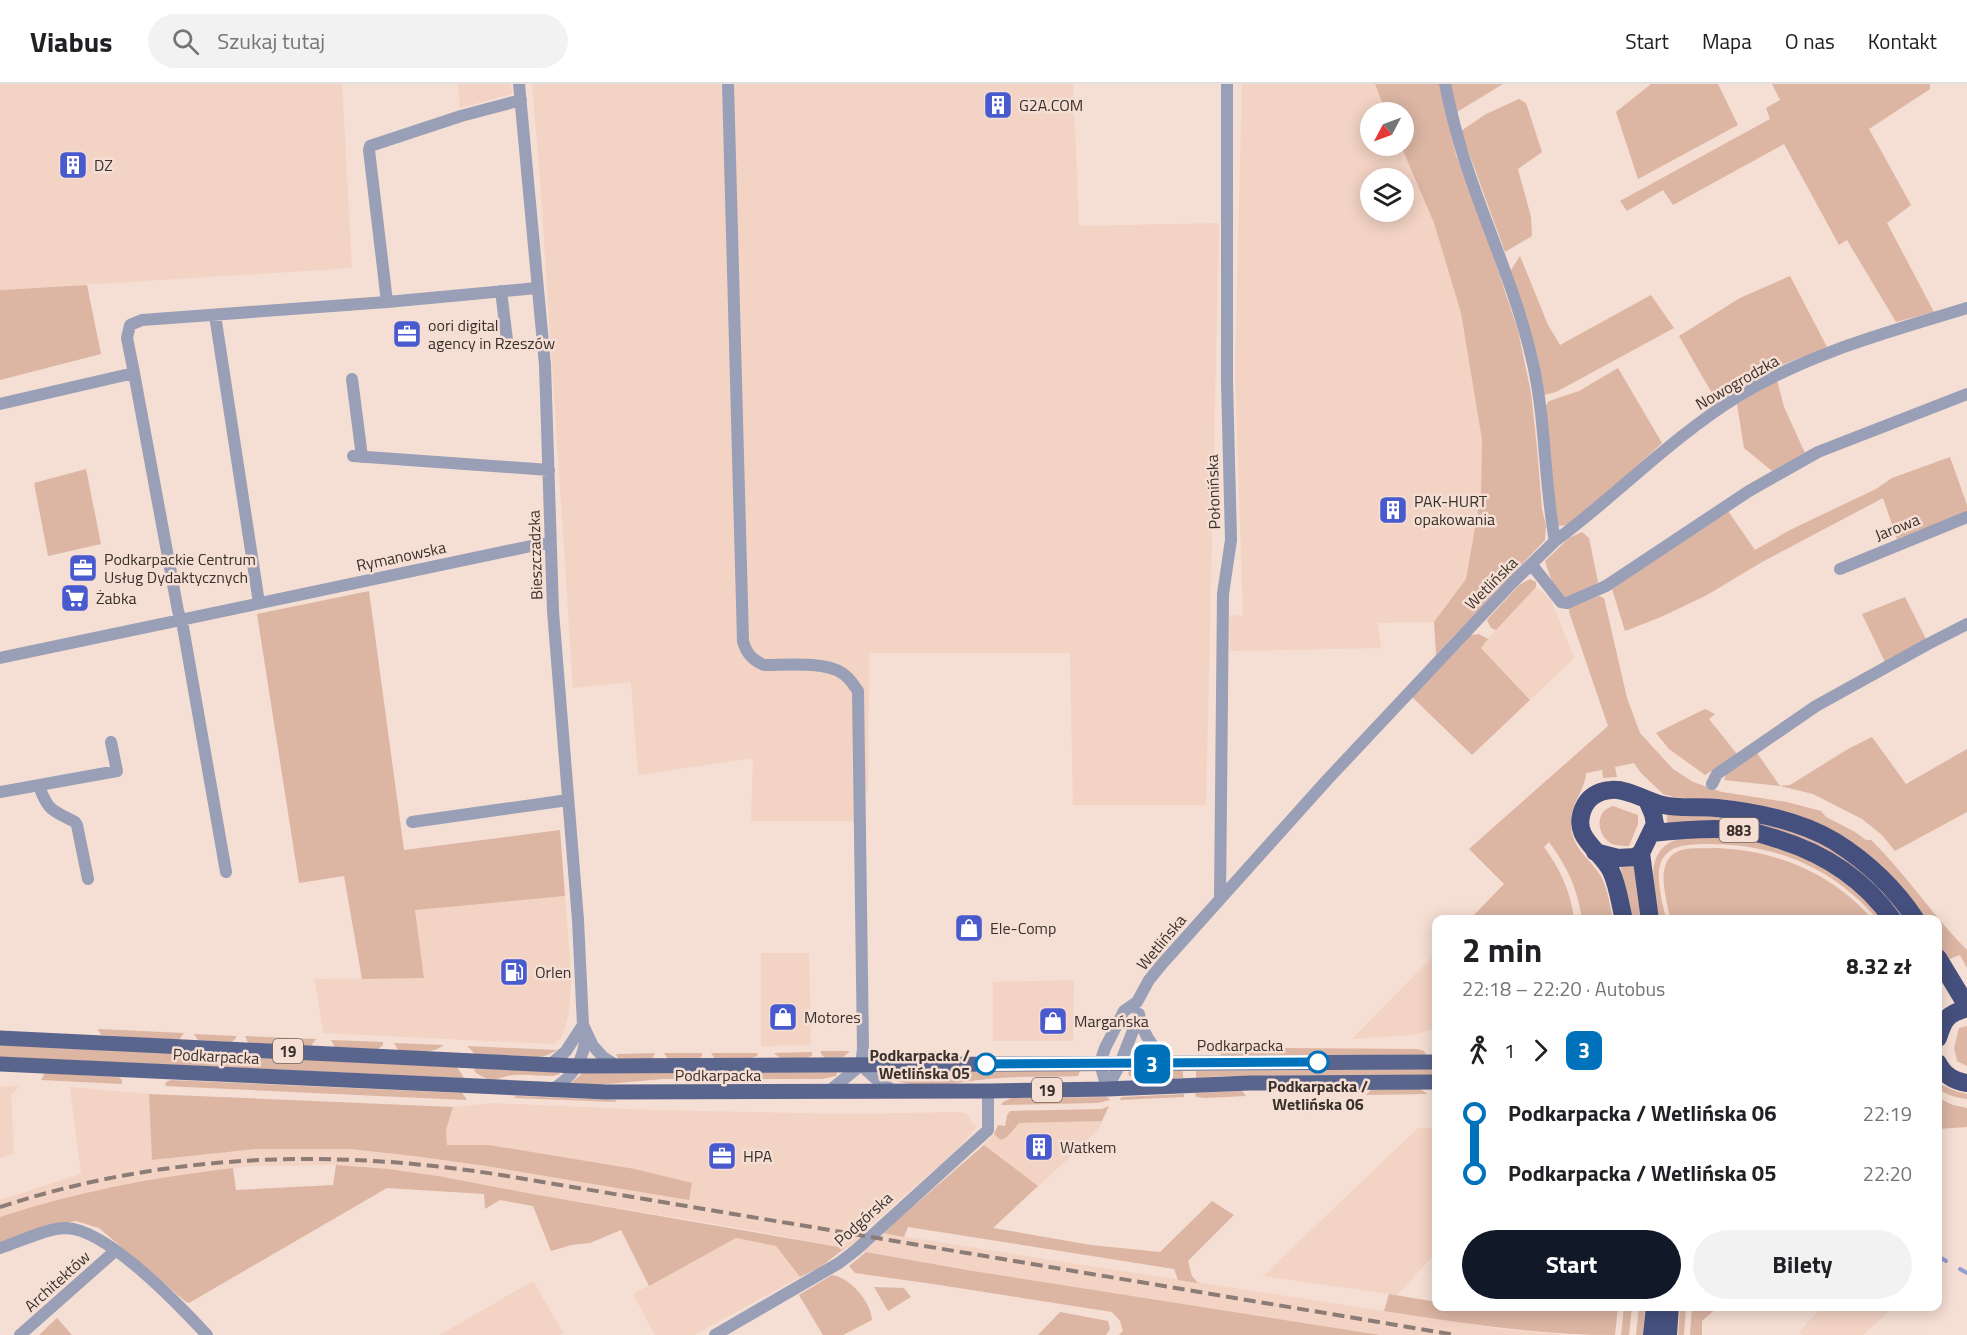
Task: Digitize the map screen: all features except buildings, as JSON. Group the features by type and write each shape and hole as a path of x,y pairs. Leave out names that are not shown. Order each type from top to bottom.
{"highway":[{"name":"883","path":"1623,915 1611,871 1585,841 1580,821 1582,810 1594,794 1611,790 1622,790 1647,800 1673,806 1716,807 1752,813 1791,822 1813,831 1834,841 1867,865 1890,887 1912,915"},
{"path":"1647,800 1653,814 1654,824 1641,853 1649,915"},
{"name":"883","path":"1651,833 1719,829 1750,831 1799,846 1855,879 1890,915"},
{"path":"1595,852 1627,859 1641,853"},
{"path":"1942,965 1967,1007 1942,1022"},
{"path":"1942,1071 1954,1080 1967,1083"},
{"path":"1652,1335 1654,1311"},
{"path":"1668,1335 1670,1311"}],"main road":[{"name":"Podkarpacka","path":"0,1038 576,1066 1432,1062"},
{"name":"Podkarpacka","path":"0,1064 628,1093 988,1091 1250,1083 1432,1082"}],"street":[{"name":"Bieszczadzka","path":"519,84 544,365 553,612 579,920 584,1050 576,1066"},
{"path":"728,84 743,641 749,656 764,665 824,666 840,671 849,678 858,691 863,1049 861,1065 826,1093"},
{"name":"Połonińska","path":"1220,899 1223,594 1231,540 1227,382 1227,84"},
{"path":"1445,84 1463,157 1508,276 1533,363 1540,402 1545,478 1555,541"},
{"path":"387,302 370,146 461,116 521,100"},
{"path":"226,872 181,619 127,338 130,326 142,320 387,302 537,288"},
{"path":"501,291 507,340"},
{"name":"Nowogrodzka","path":"1555,541 1588,516 1683,434 1739,395 1825,353 1967,308"},
{"path":"215,315 259,603"},
{"path":"0,404 134,373"},
{"path":"351,379 358,456 549,470"},
{"path":"1533,565 1561,602 1567,603 1586,596 1650,558 1749,491 1818,452 1967,394"},
{"name":"Jarowa","path":"1840,569 1967,517"},
{"name":"Wetlińska","path":"1100,1063 1124,1011 1137,1002 1149,980 1162,964 1327,780 1512,583 1555,541"},
{"name":"Rymanowska","path":"0,658 550,542"},
{"path":"1712,783 1717,774 1816,706 1967,624"},
{"path":"0,792 117,771 111,742"},
{"path":"39,786 44,801 50,809 77,825 88,879"},
{"path":"412,822 568,800"},
{"path":"1137,1002 1141,1025 1152,1047 1172,1063"},
{"path":"1107,1089 1120,1064 1139,1015"},
{"path":"551,1064 566,1051 584,1029 593,1046 616,1066"},
{"path":"1100,1063 1107,1089"},
{"path":"861,1065 896,1092"},
{"path":"550,1090 563,1083 576,1066"},
{"name":"Podgórska","path":"714,1335 839,1263 856,1250 988,1130 988,1091"},
{"path":"0,1248 64,1228 89,1234 154,1282 207,1335"},
{"name":"Architektów","path":"20,1335 115,1251"}],"shaded area":[{"path":"0,84 342,84 352,268 0,290"},
{"path":"458,84 511,84 512,94 460,108"},
{"path":"532,84 1073,84 1079,226 1219,223 1206,805 1073,805 1070,653 869,653 868,793 854,793 854,821 751,821 753,758 638,775 631,682 573,688"},
{"path":"1242,84 1375,84 1382,102 1360,102 1360,156 1405,156 1410,168 1360,168 1360,222 1414,222 1414,176 1434,223 1461,313 1482,440 1481,493 1466,579 1434,622 1378,623 1381,648 1230,651 1229,615 1243,616 1235,370"},
{"path":"1375,84 1439,84 1456,155 1482,222 1518,331 1531,393 1542,509 1546,526 1545,540 1436,655 1434,622 1466,579 1481,493 1482,440 1461,313 1434,223 1414,176 1414,168 1410,168 1405,156 1414,156 1414,102 1382,102"},
{"path":"1450,84 1503,84 1457,112"},
{"path":"1651,84 1718,84 1738,125 1638,179 1616,112"},
{"path":"1772,84 1930,84 1930,89 1869,129 1911,205 1887,223 1934,312 1896,322 1847,240 1839,245 1784,144 1673,205 1663,190 1627,211 1620,201 1770,119 1766,108 1780,100"},
{"path":"1519,99 1526,103 1542,152 1518,169 1531,217 1532,236 1505,252 1461,131 1486,114"},
{"path":"1520,256 1548,325 1560,345 1651,295 1674,328 1556,392 1544,395 1537,354 1511,270"},
{"path":"1790,276 1827,347 1774,368 1717,402 1679,336 1740,298"},
{"path":"87,285 101,354 0,380 0,290"},
{"path":"1618,368 1662,443 1567,525 1559,526 1555,523 1545,407 1549,401 1579,391"},
{"path":"1777,380 1784,407 1805,453 1772,471 1744,448 1737,404"},
{"path":"1950,457 1967,505 1967,512 1897,539 1883,498 1762,562 1707,595 1625,631 1612,589 1728,511 1755,550 1790,530 1876,489 1892,478"},
{"path":"86,469 101,544 48,556 34,483"},
{"path":"1582,532 1589,538 1598,582 1579,596 1561,596 1553,585 1545,561 1569,538"},
{"path":"1530,579 1536,582 1536,587 1496,630 1491,628 1487,620 1519,585"},
{"path":"1536,587 1551,600 1574,658 1530,700 1480,647"},
{"path":"369,591 404,850 560,830 565,896 415,910 424,978 362,979 344,876 299,883 257,614"},
{"path":"1599,596 1604,598 1627,698 1640,733 1673,769 1693,782 1722,792 1787,802 1821,811 1826,817 1866,840 1871,840 1936,915 1923,915 1894,878 1863,853 1725,801 1673,797 1663,794 1634,763 1615,767 1617,777 1603,778 1602,770 1586,773 1571,821 1577,846 1602,878 1612,915 1581,915 1571,879 1549,842 1544,847 1564,881 1573,915 1474,915 1504,884 1469,849 1608,726 1569,608"},
{"path":"1905,597 1926,639 1885,662 1862,614"},
{"path":"1479,634 1488,639 1481,648 1530,700 1472,755 1412,697 1471,635"},
{"path":"1705,709 1715,714 1709,719 1737,754 1705,775 1669,749 1656,733"},
{"path":"1872,737 1906,784 1967,749 1967,812 1895,851 1882,835 1862,819 1813,794 1780,786 1790,785"},
{"path":"1757,753 1780,786 1724,780 1727,773"},
{"path":"1613,806 1638,815 1638,824 1629,846 1610,843 1602,834 1600,817 1603,812"},
{"path":"1667,814 1731,818 1784,828 1823,844 1865,872 1905,915 1901,915 1820,849 1667,827"},
{"path":"1717,837 1753,840 1785,848 1840,877 1881,915 1873,915 1840,885 1820,871 1798,861 1752,847 1702,844 1684,846 1669,851 1665,855 1660,866 1659,881 1665,915 1658,915 1653,872 1655,861 1668,844 1689,838"},
{"path":"1735,849 1799,866 1838,888 1868,915 1669,915 1664,881 1666,863 1679,851"},
{"path":"1634,864 1641,915 1632,915 1620,865"},
{"path":"565,896 571,978 569,1013 562,1036 554,1044 323,1033 315,979 424,978 415,909"},
{"path":"1942,922 1967,950 1967,968 1960,955 1947,960 1942,950"},
{"path":"761,953 809,953 811,1045 761,1046"},
{"path":"1432,957 1432,1029 1412,1035 1352,1039"},
{"path":"1074,980 1073,1041 993,1041 993,982"},
{"path":"1967,1026 1967,1066 1957,1061 1954,1048 1959,1028"},
{"path":"98,1029 184,1033 179,1040 101,1035"},
{"path":"194,1034 236,1036 236,1038 232,1042 198,1040"},
{"path":"245,1036 316,1039 311,1046 248,1043"},
{"path":"331,1040 383,1042 383,1045 378,1049 335,1047"},
{"path":"394,1043 444,1045 433,1050 416,1051 398,1050"},
{"path":"0,1045 457,1067 464,1078 0,1057"},
{"path":"1224,1045 1281,1048 1417,1049 1424,1051 1426,1055 1222,1056 1218,1051"},
{"path":"467,1046 558,1050 538,1057 475,1054"},
{"path":"821,1051 850,1051 843,1057 825,1058"},
{"path":"909,1051 936,1051 936,1053 932,1058 913,1058"},
{"path":"812,1052 808,1058 781,1059 774,1053"},
{"path":"655,1053 652,1059 618,1058 616,1054"},
{"path":"664,1053 702,1053 702,1056 698,1059 668,1059"},
{"path":"711,1053 758,1053 757,1056 751,1058 715,1059"},
{"path":"474,1068 558,1072 560,1074 553,1076 515,1075 492,1080 475,1072"},
{"path":"1432,1069 1432,1075 1196,1078 1196,1071"},
{"path":"1080,1071 1078,1076 1009,1077 940,1085 911,1084 884,1075 886,1072"},
{"path":"1130,1071 1183,1071 1183,1078 1151,1081 1129,1076"},
{"path":"836,1072 836,1076 822,1079 663,1079 595,1085 572,1082 583,1073"},
{"path":"45,1073 119,1077 122,1084 41,1080"},
{"path":"171,1080 462,1093 466,1100 165,1086 166,1082"},
{"path":"21,1085 11,1095 14,1153 0,1158 0,1087"},
{"path":"1942,1085 1967,1094 1967,1099 1955,1097 1944,1093"},
{"path":"70,1087 149,1094 153,1160 256,1149 349,1149 486,1166 689,1199 692,1183 635,1169 489,1145 447,1145 446,1130 453,1107 493,1103 653,1110 848,1114 960,1112 967,1114 972,1124 978,1125 958,1149 865,1230 1502,1329 1567,1335 1380,1335 967,1270 438,1176 336,1165 253,1166 197,1172 160,1178 0,1217 0,1200 81,1174"},
{"path":"1420,1089 1428,1094 1366,1095 1371,1090"},
{"path":"1242,1091 1246,1096 1206,1098 1196,1097 1195,1093"},
{"path":"149,1094 453,1107 446,1130 447,1145 489,1145 635,1169 692,1183 689,1200 486,1166 349,1149 256,1149 152,1160"},
{"path":"1184,1094 1184,1097 1119,1100 1122,1097"},
{"path":"516,1096 615,1100 617,1102 514,1098"},
{"path":"1107,1097 1110,1100 1098,1103 1001,1105 1012,1098"},
{"path":"1942,1100 1967,1108 1967,1127 1942,1129"},
{"path":"1109,1106 1102,1121 1019,1123 1007,1137 1001,1140 994,1134 998,1125 1005,1126 1010,1111 1102,1109"},
{"path":"1102,1121 1099,1128 1081,1147 1038,1186 984,1145 994,1134 1001,1140 1007,1137 1018,1123"},
{"path":"1418,1128 1432,1128 1432,1257 1397,1295 1263,1276"},
{"path":"984,1145 1038,1186 993,1228 1091,1245 1160,1252 1212,1201 1234,1215 1188,1261 1192,1276 1198,1283 1178,1280 1174,1269 908,1227 904,1237 884,1233"},
{"path":"336,1165 438,1176 845,1248 819,1268 800,1277 776,1246 736,1238 649,1286 621,1230 590,1243 571,1245 551,1251 533,1206 500,1200 485,1209 484,1194 387,1188 189,1303 99,1228 76,1221 0,1242 0,1217 86,1193 174,1176 233,1168 236,1190 333,1185"},
{"path":"736,1238 776,1246 800,1277 694,1335 655,1335 633,1294"},
{"path":"866,1252 1380,1335 1119,1335 1123,1331 1120,1321 1112,1312 855,1273 849,1266"},
{"path":"832,1275 853,1286 864,1299 871,1313 872,1320 843,1335 823,1335 799,1295"},
{"path":"533,1281 563,1333 560,1335 440,1335"},
{"path":"874,1287 904,1288 911,1297 888,1311"},
{"path":"1389,1294 1432,1301 1432,1311 1618,1311 1615,1335 1528,1331 1384,1311"},
{"path":"1624,1311 1632,1311 1629,1335 1621,1335"},
{"path":"1638,1311 1645,1311 1643,1335 1636,1335"},
{"path":"1680,1311 1686,1311 1684,1335 1678,1335"},
{"path":"1692,1311 1713,1311 1702,1321 1702,1335 1690,1335"},
{"path":"1818,1311 1890,1311 1863,1335 1802,1335 1799,1332"},
{"path":"1060,1312 1108,1321 1110,1329 1106,1335 1038,1335"},
{"path":"57,1318 72,1335 39,1335"}],"waterway":[{"path":"1942,1258 1946,1261"},
{"path":"1960,1269 1967,1273"}],"railway":[{"path":"0,1207 62,1189 124,1175 186,1166 311,1159 437,1166 1456,1335"}],"bus line":[{"name":"3","path":"986,1064 1318,1062"}],"place":[{"name":"G2A.COM","path":"998,105"},
{"name":"DZ","path":"73,165"},
{"name":"oori digital agency in Rzeszów","path":"407,334"},
{"name":"PAK-HURT opakowania","path":"1393,510"},
{"name":"Podkarpackie Centrum Usług Dydaktycznych","path":"83,568"},
{"name":"Żabka","path":"75,598"},
{"name":"Ele-Comp","path":"969,928"},
{"name":"Orlen","path":"514,972"},
{"name":"Motores","path":"783,1017"},
{"name":"Margańska","path":"1053,1021"},
{"name":"Podkarpacka / Wetlińska 06","path":"1318,1062"},
{"name":"Podkarpacka / Wetlińska 05","path":"986,1064"},
{"name":"Watkem","path":"1039,1147"},
{"name":"HPA","path":"722,1156"}]}
